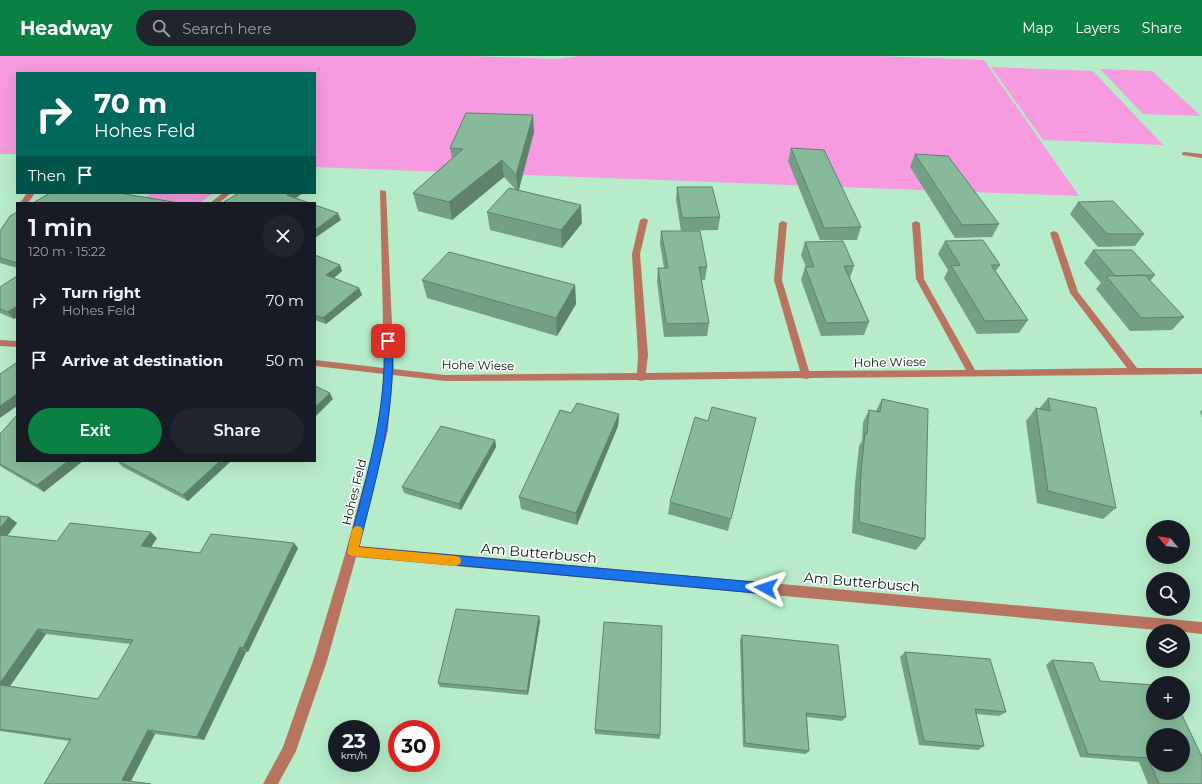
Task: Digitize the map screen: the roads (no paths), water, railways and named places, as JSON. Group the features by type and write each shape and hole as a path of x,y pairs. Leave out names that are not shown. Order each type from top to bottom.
{"street":[{"path":"1184,154 1202,156"},
{"name":"Hohes Feld","path":"270,784 289,751 320,661 352,552 383,430 389,371 382,191"},
{"path":"215,202 226,194"},
{"path":"641,378 642,355 636,254 644,220"},
{"path":"783,223 778,280 806,376"},
{"path":"916,223 920,279 973,374"},
{"path":"1054,233 1074,293 1135,372"},
{"path":"0,343 16,344"},
{"name":"Hohe Wiese","path":"316,363 445,378 641,378 1202,371"},
{"name":"Am Butterbusch","path":"352,552 1202,628"}]}
